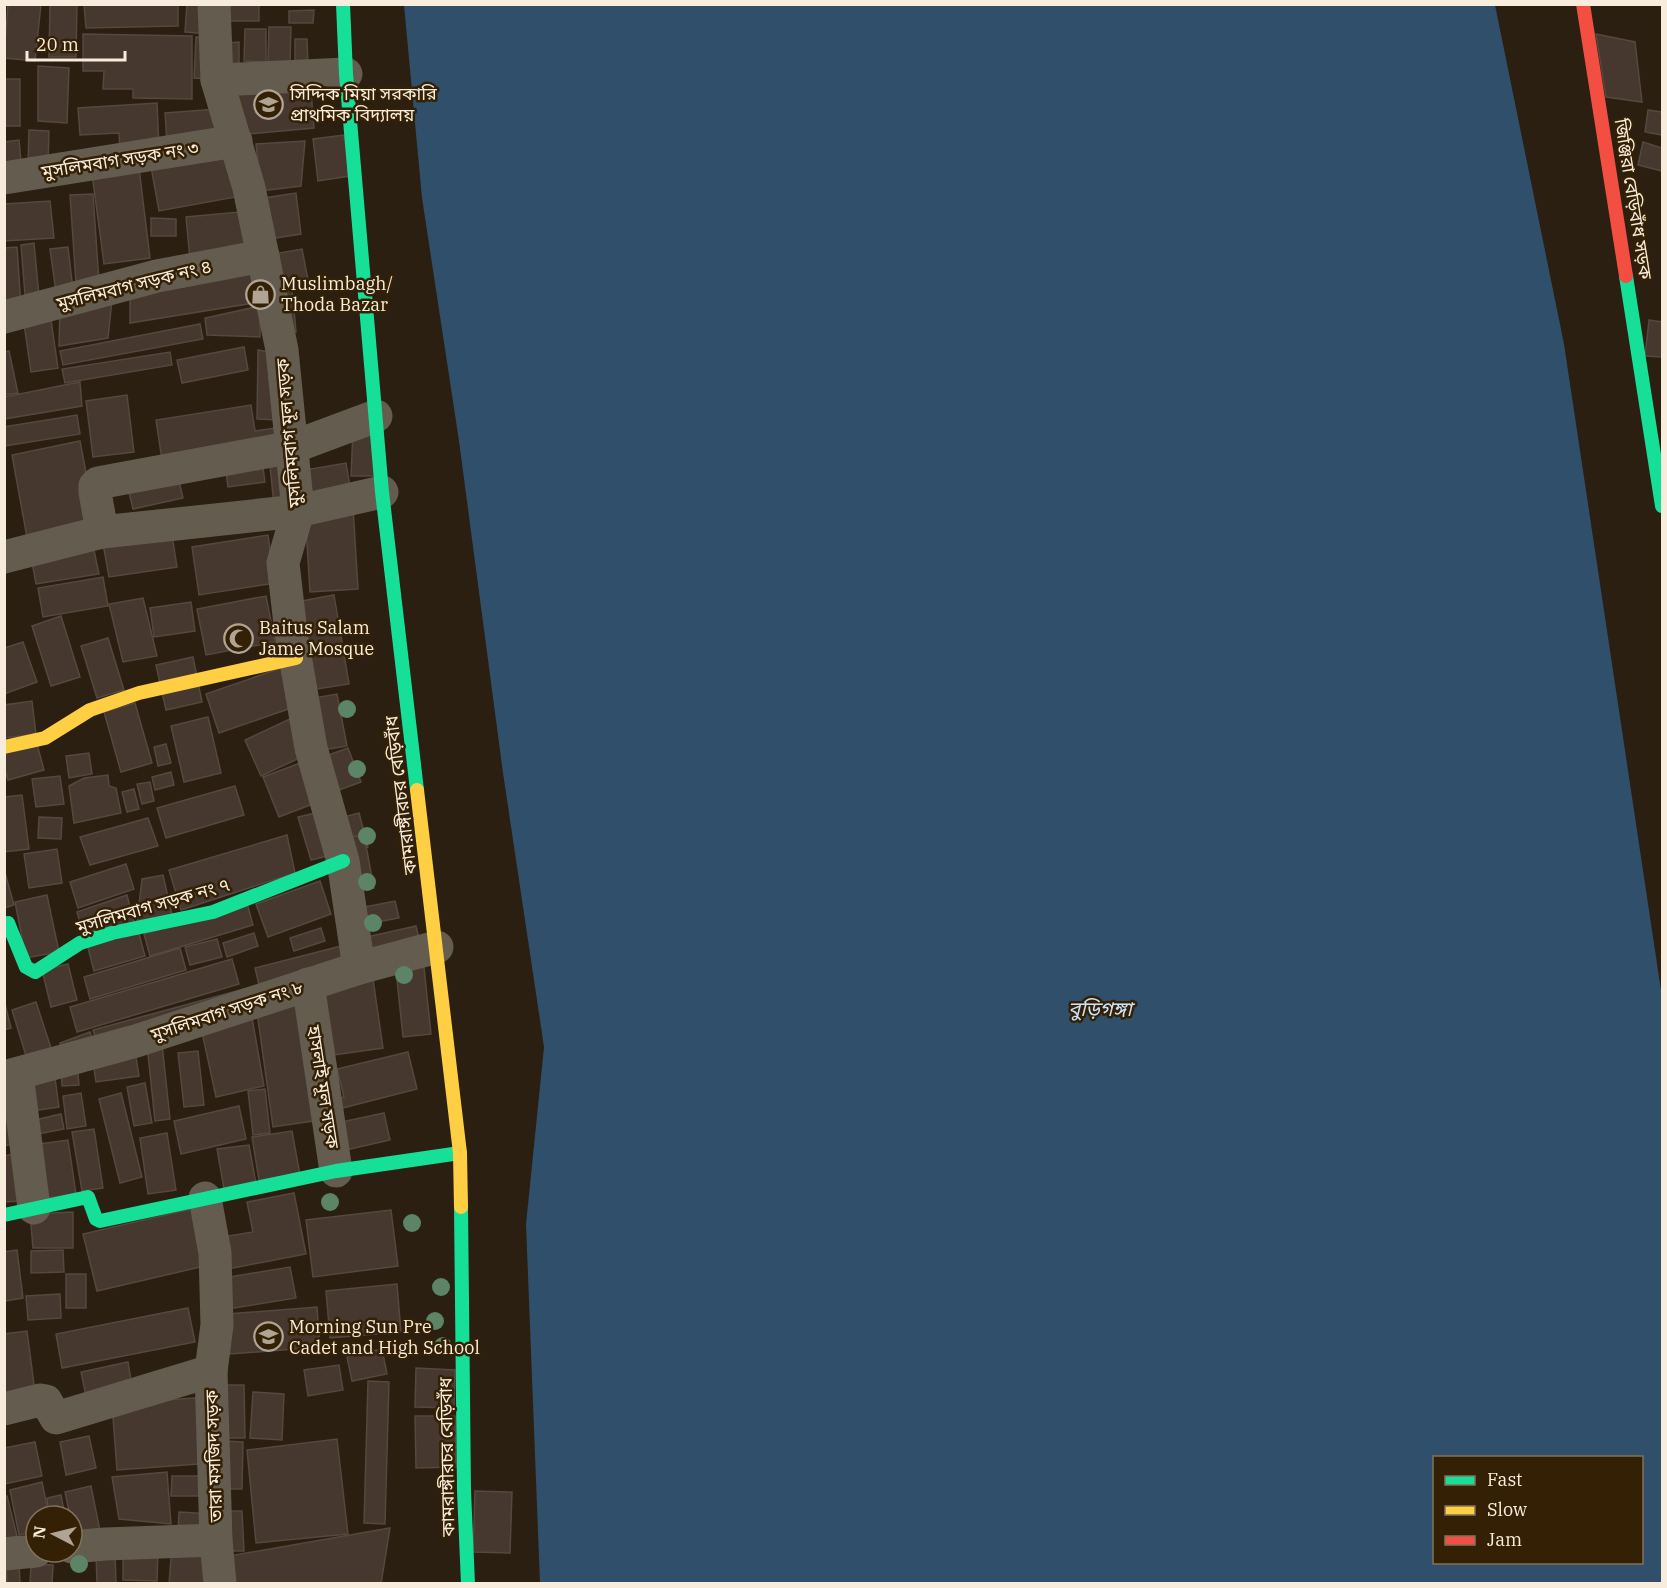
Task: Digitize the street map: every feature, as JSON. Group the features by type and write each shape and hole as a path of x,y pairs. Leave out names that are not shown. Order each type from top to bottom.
{"street":[{"name":"মুসলিমবাগ মূল সড়ক","path":"214,4 217,80 236,141 282,350 298,511 283,563 296,658 311,748 343,861 359,968"},
{"name":"কামরাঙ্গীরচর বেড়িবাঁধ","path":"343,4 346,74 382,492 460,1152 464,1491 468,1584"},
{"name":"জিঞ্জিরা বেড়িবাঁধ সড়ক","path":"1583,4 1662,506"},
{"path":"217,80 346,74"},
{"name":"মুসলিমবাগ সড়ক নং ৩","path":"4,178 236,141"},
{"name":"মুসলিমবাগ সড়ক নং ৪","path":"4,317 157,276 263,256"},
{"path":"102,532 95,492 95,486 98,483 293,447 376,416"},
{"path":"4,557 102,532 298,511 382,492"},
{"path":"4,747 45,738 90,710 139,693 296,658"},
{"name":"মুসলিমবাগ সড়ক নং ৭","path":"6,920 26,967 35,972 80,943 123,930 213,912 343,861"},
{"name":"মুসলিমবাগ সড়ক নং ৮","path":"19,1211 11,1076 136,1041 359,968 437,947"},
{"name":"হাসলাই মূল সড়ক","path":"19,1211 88,1197 96,1219 100,1221 336,1171 308,984"},
{"path":"336,1171 460,1152"},
{"path":"4,1409 40,1400 46,1401 56,1418 211,1371 217,1325 215,1253 205,1198"},
{"name":"তারা মসজিদ সড়ক","path":"211,1371 216,1540 220,1584"},
{"name":"তারা মসজিদ সড়ক","path":"84,1546 216,1540"},
{"path":"4,1554 24,1552"}],"water":[{"name":"বুড়িগঙ্গা","path":"404,5 1495,5 1564,344 1662,997 1662,1583 540,1583 526,1224 544,1047 503,773 459,441 422,198"}],"building":[{"path":"8,4 41,4 35,61 4,58"},
{"path":"50,4 77,4 76,57 49,57"},
{"path":"84,4 178,4 178,26 86,28"},
{"path":"187,4 211,4 209,34 185,32"},
{"path":"228,4 259,4 259,21 228,21"},
{"path":"314,10 313,23 289,23 289,11"},
{"path":"269,27 291,27 290,62 268,62"},
{"path":"245,29 266,29 266,62 244,61"},
{"path":"83,34 192,36 192,99 133,98 133,89 103,89 104,71 83,71"},
{"path":"1596,34 1635,42 1642,102 1606,97"},
{"path":"196,37 215,38 212,79 194,78"},
{"path":"295,39 307,39 308,64 295,64"},
{"path":"239,42 239,67 226,67 226,43"},
{"path":"38,66 69,68 67,123 38,121"},
{"path":"4,79 20,79 20,126 4,126"},
{"path":"310,80 314,128 237,135 233,86"},
{"path":"157,103 159,148 120,150 119,133 80,135 78,108"},
{"path":"217,109 219,140 167,144 165,113"},
{"path":"1648,110 1662,112 1662,135 1645,132"},
{"path":"29,130 49,131 48,164 28,163"},
{"path":"344,135 350,176 318,181 313,139"},
{"path":"19,140 21,162 4,164 4,142"},
{"path":"305,141 301,186 261,191 256,144"},
{"path":"1643,142 1662,148 1662,171 1638,165"},
{"path":"233,146 241,196 159,211 150,161"},
{"path":"139,168 150,258 104,264 92,174"},
{"path":"296,193 301,234 270,239 264,198"},
{"path":"93,194 99,282 76,283 70,195"},
{"path":"50,201 54,238 4,241 4,204"},
{"path":"250,211 253,253 190,259 186,217"},
{"path":"151,218 176,219 176,236 151,236"},
{"path":"34,243 40,306 26,308 21,245"},
{"path":"17,247 21,306 4,307 4,248"},
{"path":"68,247 73,290 56,292 50,249"},
{"path":"302,249 309,285 274,284 268,255"},
{"path":"260,264 266,301 130,323 130,288"},
{"path":"292,288 296,332 280,334 275,290"},
{"path":"112,300 108,338 59,346 60,307"},
{"path":"260,306 260,337 207,335 205,318"},
{"path":"50,313 58,368 31,372 23,317"},
{"path":"1649,320 1662,322 1662,357 1645,356"},
{"path":"200,324 203,339 63,365 60,351"},
{"path":"244,347 248,370 182,383 177,360"},
{"path":"258,350 280,354 281,420 257,419"},
{"path":"9,351 18,393 4,395 4,352"},
{"path":"170,352 172,365 65,383 62,369"},
{"path":"80,382 82,406 4,419 4,397"},
{"path":"127,395 134,452 93,457 86,401"},
{"path":"251,405 255,431 282,427 284,441 162,460 156,420"},
{"path":"77,415 80,434 4,446 4,427"},
{"path":"353,430 376,431 375,476 351,476"},
{"path":"80,441 97,530 28,543 12,455"},
{"path":"288,455 293,504 274,505 269,456"},
{"path":"262,461 265,482 228,487 225,465"},
{"path":"346,463 351,493 304,502 299,471"},
{"path":"178,477 183,498 133,509 128,488"},
{"path":"353,507 358,589 310,592 305,510"},
{"path":"172,535 177,567 109,577 103,544"},
{"path":"268,535 275,583 199,595 192,547"},
{"path":"92,541 99,574 36,584 30,551"},
{"path":"103,577 108,606 43,617 38,588"},
{"path":"334,595 349,684 311,690 296,602"},
{"path":"266,596 275,642 206,655 197,609"},
{"path":"143,598 157,656 123,662 109,604"},
{"path":"191,602 195,631 154,637 150,608"},
{"path":"61,616 80,677 51,686 32,626"},
{"path":"108,638 124,690 97,698 81,646"},
{"path":"23,642 37,682 4,694 4,648"},
{"path":"193,657 202,702 166,710 156,665"},
{"path":"287,666 300,705 219,733 206,694"},
{"path":"337,694 347,746 318,751 308,699"},
{"path":"32,701 36,734 4,738 4,705"},
{"path":"135,703 152,763 121,772 104,712"},
{"path":"208,717 221,773 184,782 171,726"},
{"path":"292,718 308,754 261,776 245,740"},
{"path":"37,744 44,770 8,780 4,767 4,753"},
{"path":"166,744 171,763 158,766 154,747"},
{"path":"348,748 361,782 339,790 326,756"},
{"path":"89,753 92,774 69,778 66,756"},
{"path":"308,760 323,800 279,817 263,777"},
{"path":"171,772 174,785 155,790 152,777"},
{"path":"108,775 109,786 116,788 121,813 74,823 69,786 84,778"},
{"path":"60,776 64,804 36,807 32,779"},
{"path":"150,782 154,801 142,804 137,784"},
{"path":"235,786 244,815 166,838 157,808"},
{"path":"134,789 139,809 127,812 122,792"},
{"path":"22,795 29,849 4,852 4,797"},
{"path":"324,811 336,854 311,860 298,817"},
{"path":"359,813 368,847 344,853 336,819"},
{"path":"39,817 62,818 61,839 38,838"},
{"path":"148,818 158,846 90,865 80,837"},
{"path":"287,835 295,873 181,910 169,870"},
{"path":"364,835 374,888 347,892 337,839"},
{"path":"57,849 62,883 29,888 24,854"},
{"path":"126,864 134,889 78,908 70,882"},
{"path":"4,869 14,905 4,908"},
{"path":"163,875 172,915 137,921 142,879"},
{"path":"320,881 331,914 268,937 256,904"},
{"path":"47,895 59,952 26,958 15,902"},
{"path":"127,895 134,922 84,938 77,912"},
{"path":"395,901 399,918 357,926 354,909"},
{"path":"247,903 253,925 150,956 144,934"},
{"path":"416,926 421,947 362,960 358,939"},
{"path":"321,928 325,941 294,951 290,938"},
{"path":"138,930 145,956 94,971 87,944"},
{"path":"254,933 258,946 227,957 223,943"},
{"path":"217,939 222,957 190,965 185,947"},
{"path":"349,944 355,965 260,989 255,968"},
{"path":"180,948 186,970 90,999 84,977"},
{"path":"423,958 431,1034 403,1037 395,961"},
{"path":"232,959 239,984 77,1032 70,1007"},
{"path":"68,964 77,1000 51,1007 42,970"},
{"path":"373,979 383,1048 327,1056 317,987"},
{"path":"244,989 97,1044 93,1030"},
{"path":"303,998 320,1120 273,1127 256,1005"},
{"path":"4,1000 11,1028 4,1030"},
{"path":"36,1002 52,1051 27,1059 12,1010"},
{"path":"251,1012 264,1086 216,1097 200,1023"},
{"path":"90,1032 95,1046 64,1056 60,1043"},
{"path":"162,1044 170,1119 155,1121 147,1045"},
{"path":"135,1050 139,1076 96,1082 92,1056"},
{"path":"198,1051 204,1105 184,1107 178,1053"},
{"path":"408,1052 417,1089 331,1111 328,1101 344,1097 337,1069"},
{"path":"77,1063 79,1085 62,1086 61,1064"},
{"path":"54,1071 59,1107 32,1111 27,1075"},
{"path":"145,1083 152,1123 134,1126 127,1087"},
{"path":"265,1089 270,1133 253,1135 248,1091"},
{"path":"81,1093 86,1126 67,1129 63,1096"},
{"path":"121,1093 142,1177 120,1183 99,1099"},
{"path":"239,1106 246,1139 181,1154 174,1121"},
{"path":"16,1113 24,1141 4,1146 4,1116"},
{"path":"384,1113 390,1140 337,1152 332,1124"},
{"path":"61,1114 64,1129 34,1135 30,1121"},
{"path":"94,1129 103,1188 82,1191 72,1132"},
{"path":"292,1131 300,1175 259,1180 252,1137"},
{"path":"167,1133 176,1190 148,1194 140,1138"},
{"path":"68,1140 76,1194 40,1199 32,1145"},
{"path":"249,1145 256,1184 224,1189 217,1149"},
{"path":"14,1154 21,1201 4,1202 4,1156"},
{"path":"294,1193 306,1254 222,1270 216,1238 253,1232 247,1202"},
{"path":"196,1208 209,1265 97,1291 83,1234"},
{"path":"391,1210 398,1266 313,1277 306,1220"},
{"path":"73,1212 73,1248 33,1248 30,1214"},
{"path":"17,1250 23,1298 4,1301 4,1252"},
{"path":"63,1250 64,1272 31,1273 31,1251"},
{"path":"290,1267 296,1298 228,1309 223,1278"},
{"path":"66,1274 86,1274 86,1308 66,1308"},
{"path":"397,1284 401,1332 330,1338 326,1291"},
{"path":"60,1294 61,1318 28,1320 26,1296"},
{"path":"317,1307 320,1347 230,1354 227,1314"},
{"path":"188,1308 195,1342 62,1368 56,1334"},
{"path":"27,1331 35,1392 4,1396 4,1334"},
{"path":"382,1349 387,1374 352,1381 347,1357"},
{"path":"128,1362 132,1386 86,1396 81,1372"},
{"path":"339,1365 343,1390 308,1396 304,1370"},
{"path":"416,1368 455,1370 454,1408 415,1407"},
{"path":"368,1381 389,1382 385,1524 364,1523"},
{"path":"222,1385 244,1385 245,1438 223,1438"},
{"path":"253,1392 284,1394 282,1440 250,1438"},
{"path":"207,1397 212,1463 117,1470 112,1404"},
{"path":"415,1416 455,1416 456,1467 416,1468"},
{"path":"89,1436 96,1468 66,1475 60,1442"},
{"path":"337,1439 348,1534 256,1543 247,1450"},
{"path":"225,1441 243,1442 242,1489 224,1489"},
{"path":"35,1442 42,1476 4,1484 4,1448"},
{"path":"167,1472 171,1524 119,1519 112,1477"},
{"path":"172,1476 210,1476 210,1496 171,1496"},
{"path":"42,1482 47,1504 24,1504 24,1534 19,1535 10,1490"},
{"path":"91,1486 101,1536 84,1540 84,1504 68,1504 65,1492"},
{"path":"475,1491 512,1492 510,1553 473,1552"},
{"path":"61,1495 63,1504 48,1504 47,1498"},
{"path":"4,1496 7,1496 17,1536 4,1539"},
{"path":"226,1511 242,1511 244,1551 227,1551"},
{"path":"179,1512 212,1514 211,1536 178,1535"},
{"path":"390,1528 381,1584 231,1584 229,1556"},
{"path":"172,1546 215,1549 212,1584 169,1584"},
{"path":"123,1548 158,1549 157,1581 123,1580"},
{"path":"115,1552 116,1584 97,1584 96,1553"},
{"path":"19,1558 20,1584 7,1584 6,1559"},
{"path":"31,1564 53,1565 52,1584 30,1584"}],"traffic: fast":[{"path":"343,4 346,74 382,492 417,790"},
{"path":"1626,276 1662,506"},
{"path":"4,925 8,923 26,967 35,972 80,943 112,933 213,912 343,861"},
{"path":"4,1215 88,1197 96,1219 100,1221 336,1171 460,1153"},
{"path":"461,1207 464,1491 468,1584"}],"traffic: slow":[{"path":"4,747 45,738 90,710 139,693 296,658"},
{"path":"417,790 460,1153 461,1207"}],"traffic: jam":[{"path":"1583,4 1626,276"}],"place":[{"name":"সিদ্দিক মিয়া সরকারি প্রাথমিক বিদ্যালয়","path":"269,104"},
{"name":"Muslimbagh/ Thoda Bazar","path":"260,294"},
{"name":"Baitus Salam Jame Mosque","path":"238,638"},
{"name":"Morning Sun Pre Cadet and High School","path":"268,1337"}]}
